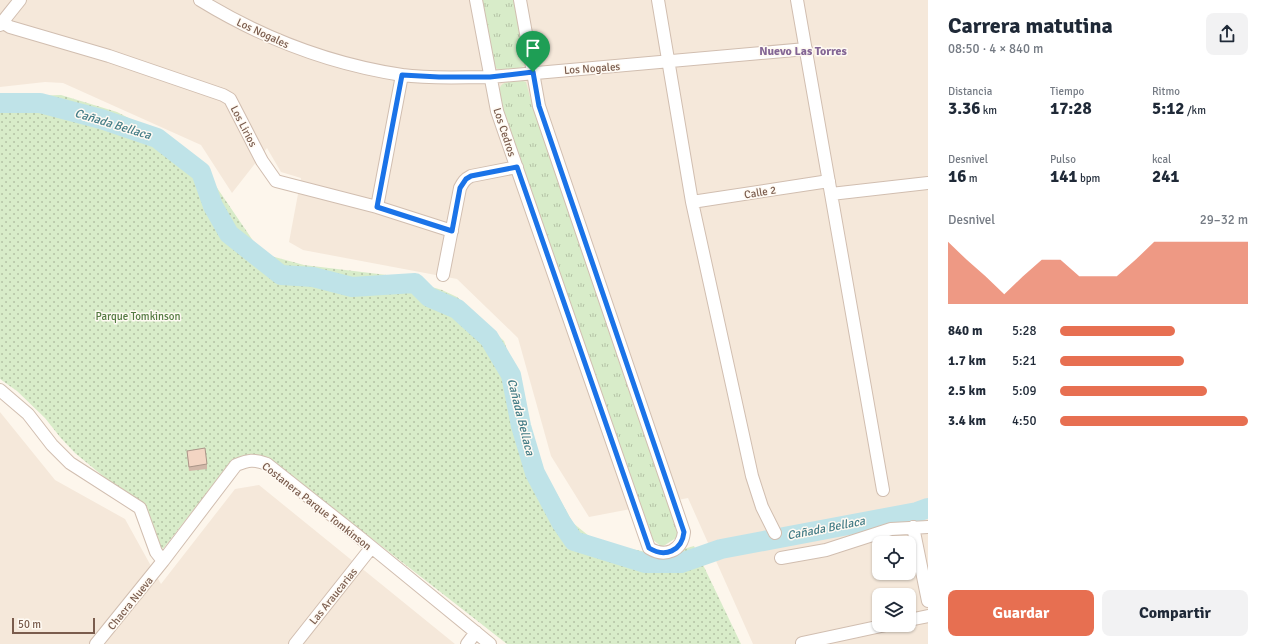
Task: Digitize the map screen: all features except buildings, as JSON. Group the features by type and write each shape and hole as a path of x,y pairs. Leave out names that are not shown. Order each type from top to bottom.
{"street":[{"path":"1,23 20,0"},
{"name":"Los Nogales","path":"200,0 251,29 296,48 339,61 402,75 490,77 806,49"},
{"name":"Los Cedros","path":"476,0 497,111 649,548 660,553 667,553 680,544 684,538 684,532 539,106 533,72"},
{"path":"520,0 533,72"},
{"path":"658,0 692,202 752,476 762,507 775,533"},
{"path":"797,0 884,490"},
{"name":"Los Lirios","path":"1,23 115,58 223,95 230,99 262,161 276,181 377,207 452,231"},
{"path":"377,207 402,75"},
{"path":"443,275 460,188 466,179 471,176 517,167"},
{"name":"Calle 2","path":"692,202 829,181"},
{"path":"832,194 928,183"},
{"path":"0,390 28,414 52,445 70,463 140,508 156,552 163,561"},
{"name":"Costanera Parque Tomkinson","path":"163,561 236,465 246,461 256,460 267,464 490,644"},
{"path":"913,527 928,601"},
{"path":"781,558 826,550 891,529 928,527"},
{"name":"Las Araucarias","path":"295,644 371,548"},
{"name":"Chacra Nueva","path":"96,644 163,561"},
{"path":"916,619 928,616"},
{"path":"802,643 872,628"},
{"path":"467,644 476,632"}],"shaded area":[{"path":"0,0 928,0 928,644 753,644 688,498 589,517 551,456 518,338 457,279 303,250 289,242 301,178 281,172 267,148 232,193 201,145 63,83 45,82 0,87"},
{"path":"0,412 55,480 125,519 161,584 235,489 259,485 455,644 0,644"}],"green space":[{"path":"482,0 514,0 524,57 524,66 509,70 495,68"},
{"path":"523,81 526,82 679,523 680,532 676,538 662,547 653,540 499,104 499,91 502,84"},
{"name":"Parque Tomkinson","path":"61,95 117,112 156,132 196,157 258,248 271,256 304,265 395,276 442,290 457,297 504,341 519,383 529,429 538,460 573,523 589,536 621,547 652,553 680,550 694,546 741,644 507,644 325,502 268,460 253,454 241,456 229,464 163,549 160,547 155,530 142,508 75,453 45,418 17,391 0,379 0,97"}],"waterway":[{"name":"Cañada Bellaca","path":"0,103 40,103 101,119 157,138 201,172 213,206 229,234 281,275 313,277 352,287 415,283 429,297 457,309 489,338 511,375 521,426 535,473 561,522 574,541 645,563 681,563 721,549 917,512 928,508"}],"district":[{"name":"Nuevo Las Torres","path":"803,51"}],"route":[{"path":"533,72 539,106 627,360 684,532 684,538 680,544 667,553 660,553 649,548 517,167 471,176 466,179 460,188 452,231 377,207 402,75 490,77 533,72"}]}
